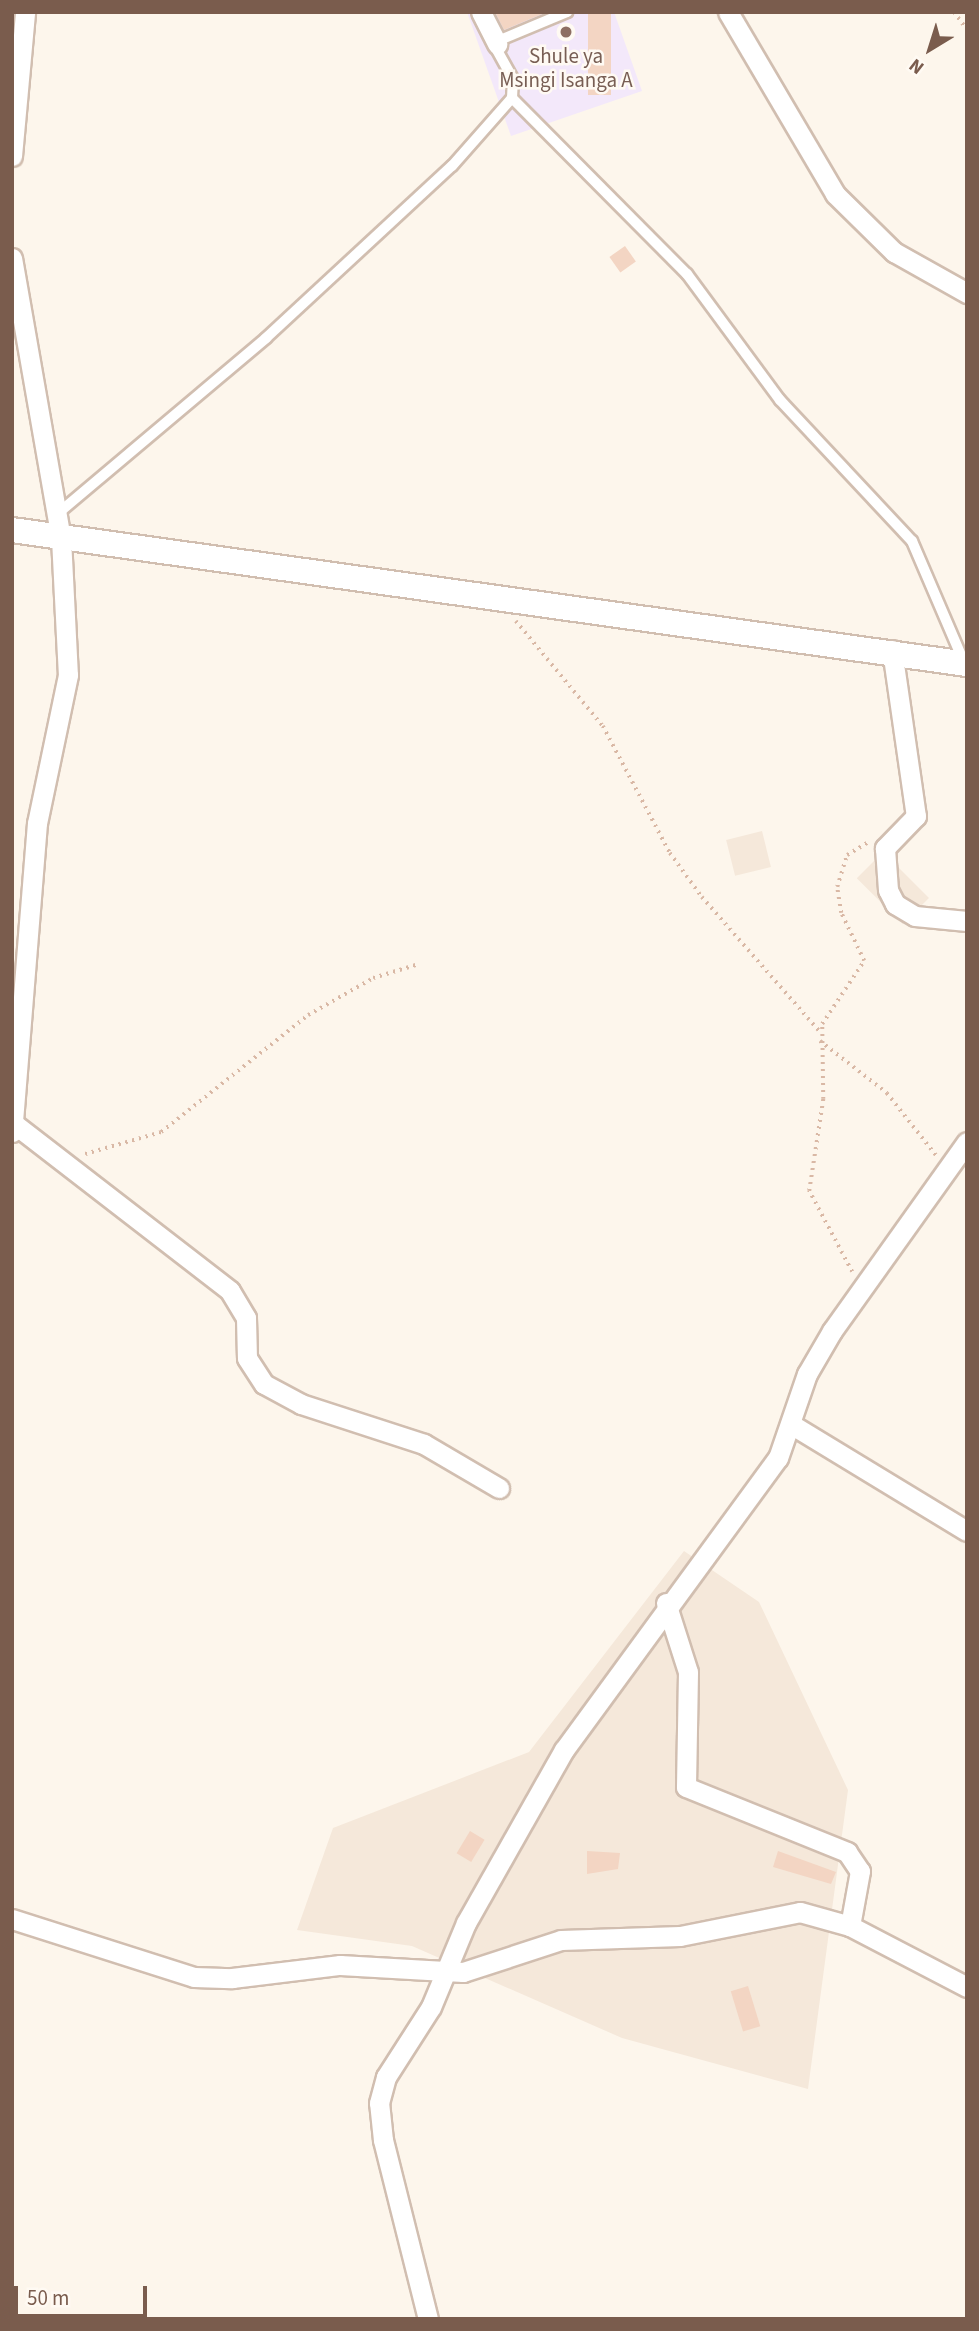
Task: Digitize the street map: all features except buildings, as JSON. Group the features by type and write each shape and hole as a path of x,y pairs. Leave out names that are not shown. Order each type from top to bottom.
{"street":[{"path":"481,12 497,44"},
{"path":"728,12 835,194 894,252 967,293"},
{"path":"12,156 27,15"},
{"path":"12,258 58,527 68,675 37,823 12,1132"},
{"path":"12,530 58,527 495,595 892,650 966,664"},
{"path":"892,650 916,804 914,822 896,834 885,848 884,864 895,904 915,916 967,921"},
{"path":"13,1124 236,1297 246,1318 247,1358 264,1384 301,1404 424,1444 499,1488"},
{"path":"428,2319 387,2159 379,2103 386,2077 431,2007 440,1973 564,1750 666,1603 778,1458 794,1426 807,1374 863,1288 967,1142"},
{"path":"947,1171 967,1176"},
{"path":"794,1426 967,1531"},
{"path":"666,1603 688,1671 686,1787 846,1852 860,1871 850,1926"},
{"path":"12,1919 194,1977 340,1965 440,1973 481,1969 527,1948 590,1936 680,1936 800,1912 850,1926 967,1987"}],"lane":[{"path":"58,527 393,224 512,98 513,79 497,44 567,12"},
{"path":"512,98 687,275 780,400 912,541 966,664"}],"path":[{"path":"954,12 967,29"},
{"path":"495,595 603,726 670,853 702,897 821,1034"},
{"path":"863,1288 809,1191 823,1099 821,1034 826,1014 864,961 837,900 841,868 858,844 896,834"},
{"path":"58,1157 161,1132 308,1014 373,978 419,964"},
{"path":"820,1040 887,1093 947,1171"}],"shaded area":[{"path":"467,12 614,12 642,91 511,136"},
{"path":"762,831 771,867 735,876 726,840"},
{"path":"883,852 929,898 903,924 857,878"},
{"path":"684,1551 759,1602 848,1790 808,2089 622,2038 412,1946 297,1930 333,1828 529,1752"}],"place":[{"name":"Shule ya Msingi Isanga A","path":"566,32"}]}
